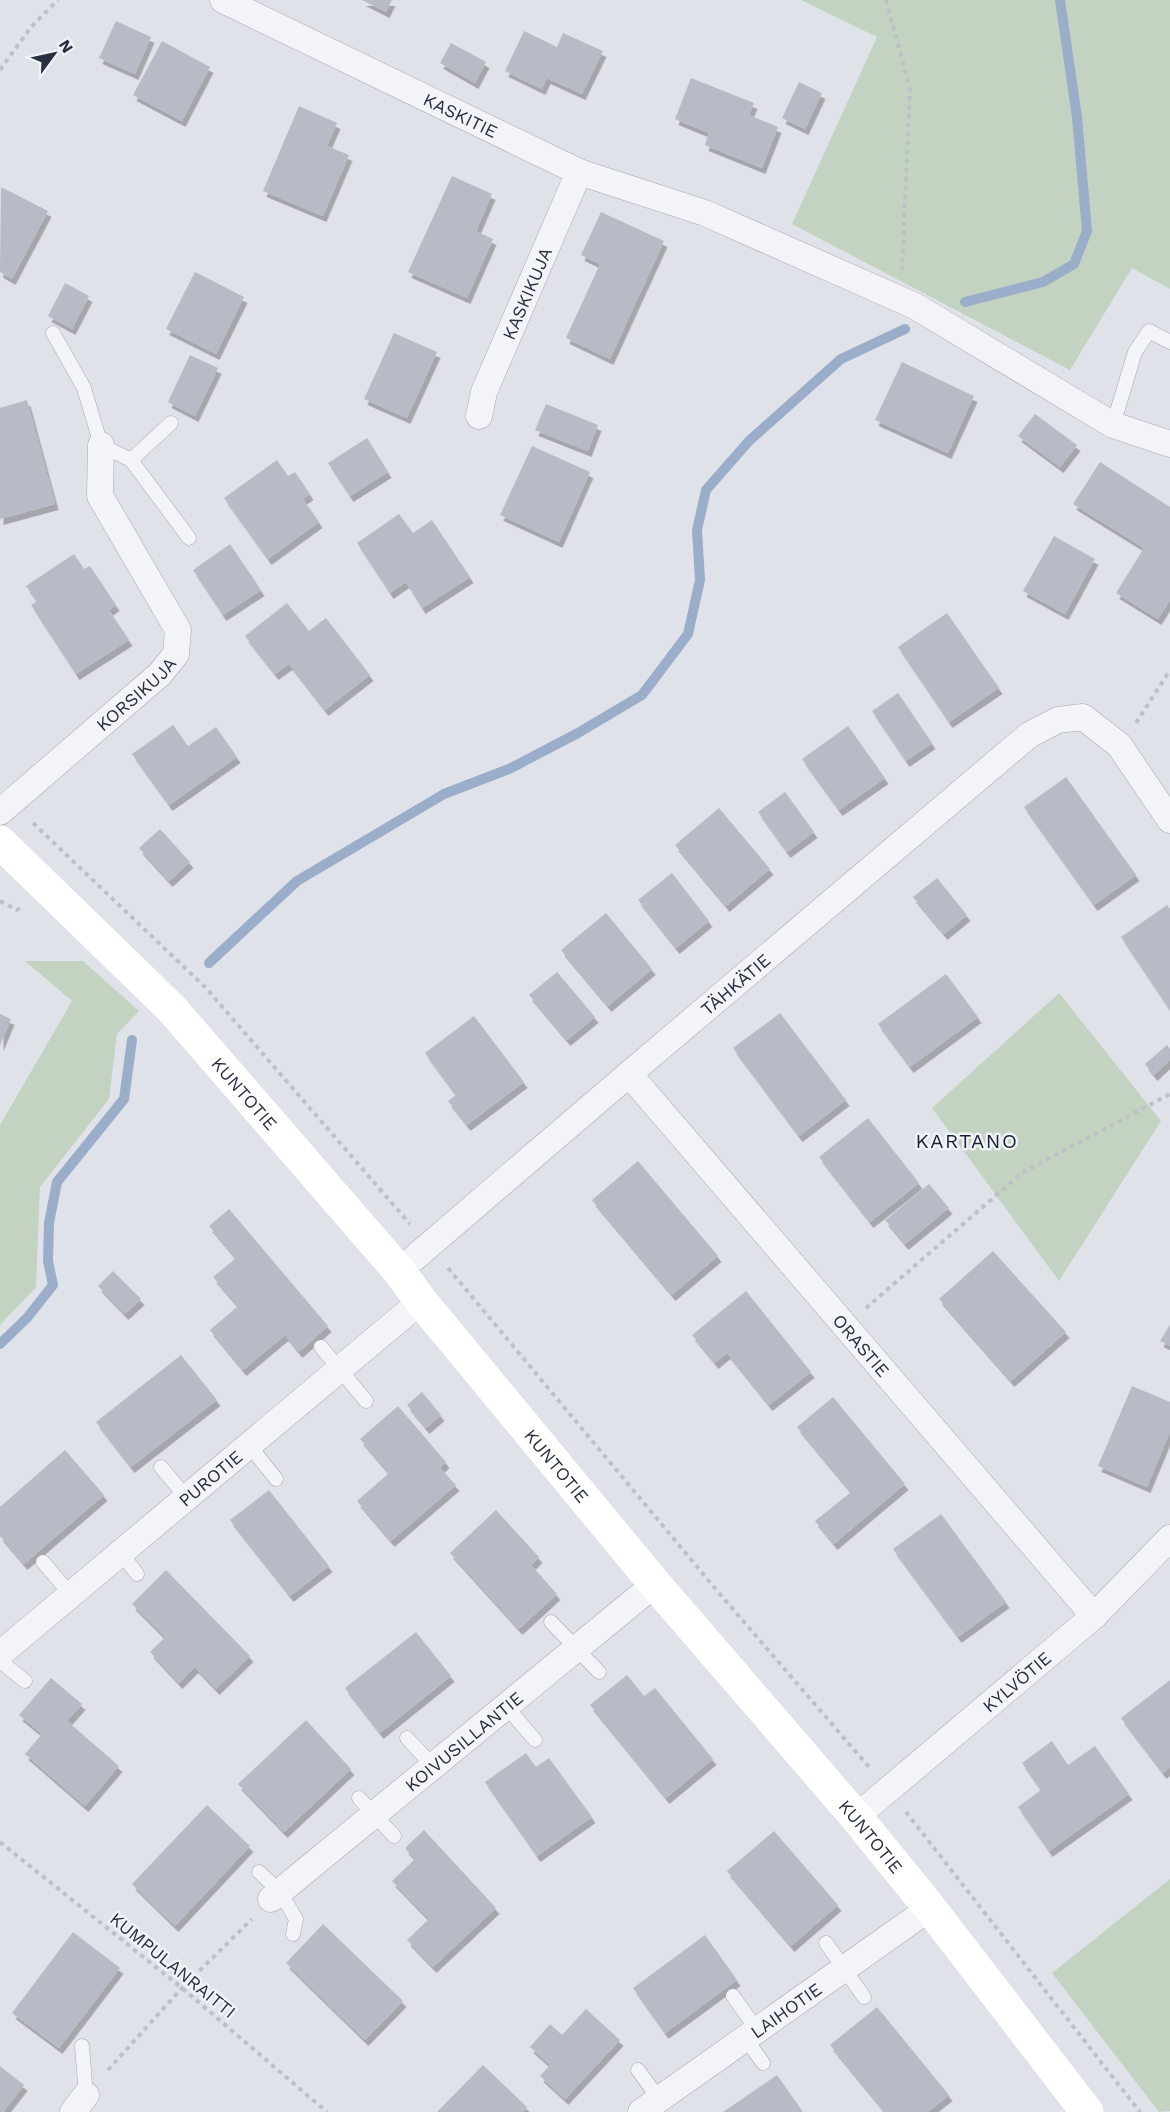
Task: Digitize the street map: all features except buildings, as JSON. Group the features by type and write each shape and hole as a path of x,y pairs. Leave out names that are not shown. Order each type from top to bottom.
{"street":[{"name":"KASKITIE","path":"223,0 579,172 705,213 915,306 1113,424 1170,444"},
{"name":"KASKIKUJA","path":"479,416 484,392 579,172"},
{"name":"KORSIKUJA","path":"6,807 160,674 176,654 178,630 100,496 101,445"},
{"name":"TÄHKÄTIE","path":"399,1271 1029,735 1058,720 1083,717 1119,746"},
{"path":"1119,746 1170,820"},
{"name":"KUNTOTIE","path":"0,842 171,1008 399,1271 421,1301 655,1584 856,1817 930,1908 1087,2112"},
{"name":"ORASTIE","path":"628,1074 1094,1616"},
{"name":"PUROTIE","path":"0,1654 421,1301"},
{"name":"KYLVÖTIE","path":"856,1817 1094,1616 1170,1538"},
{"name":"KOIVUSILLANTIE","path":"276,1895 367,1806 433,1766 655,1584"},
{"name":"LAIHOTIE","path":"650,2106 930,1908"}],"lane":[{"path":"1113,424 1135,352 1149,331 1170,342"},
{"path":"53,333 84,388 101,445 131,460 189,538"},
{"path":"131,460 171,423"},
{"path":"321,1347 366,1401"},
{"path":"249,1445 276,1479"},
{"path":"161,1467 187,1498"},
{"path":"121,1553 137,1574"},
{"path":"43,1562 71,1595"},
{"path":"551,1622 599,1672"},
{"path":"0,1661 25,1682"},
{"path":"506,1706 535,1740"},
{"path":"407,1738 433,1766"},
{"path":"367,1806 394,1836"},
{"path":"259,1872 296,1919 293,1934"},
{"path":"826,1943 864,1997"},
{"path":"734,1996 763,2063"},
{"path":"79,2104 82,2046"},
{"path":"638,2070 650,2106"}],"path":[{"path":"0,70 31,27 58,0"},
{"path":"886,0 910,89 901,301"},
{"path":"1119,746 1146,709 1170,670"},
{"path":"6,807 206,988 429,1245 719,1593 889,1789 1140,2112"},
{"path":"845,1326 1022,1173 1170,1094"},
{"name":"KUMPULANRAITTI","path":"0,1842 182,1988 327,2112"},
{"path":"79,2104 182,1988 276,1895"}],"green space":[{"path":"801,0 1170,0 1170,289 1132,268 1070,370 792,224 877,37"},
{"path":"25,961 83,961 139,1011 117,1034 109,1099 40,1187 36,1287 0,1325 0,1125 72,1001"},
{"path":"1059,993 1161,1121 1059,1281 932,1108"},
{"path":"1170,1879 1170,2111 1159,2112 1052,1973"}],"waterway":[{"path":"965,302 1043,282 1074,264 1087,231 1077,117 1060,0"},
{"path":"209,963 297,881 444,794 509,769 578,733 642,695 688,634 700,580 697,530 706,490 749,441 841,359 905,329"},
{"path":"0,1344 27,1318 53,1285 48,1261 49,1223 57,1182 124,1099 132,1040"}],"district":[{"name":"KARTANO","path":"967,1141"}]}
